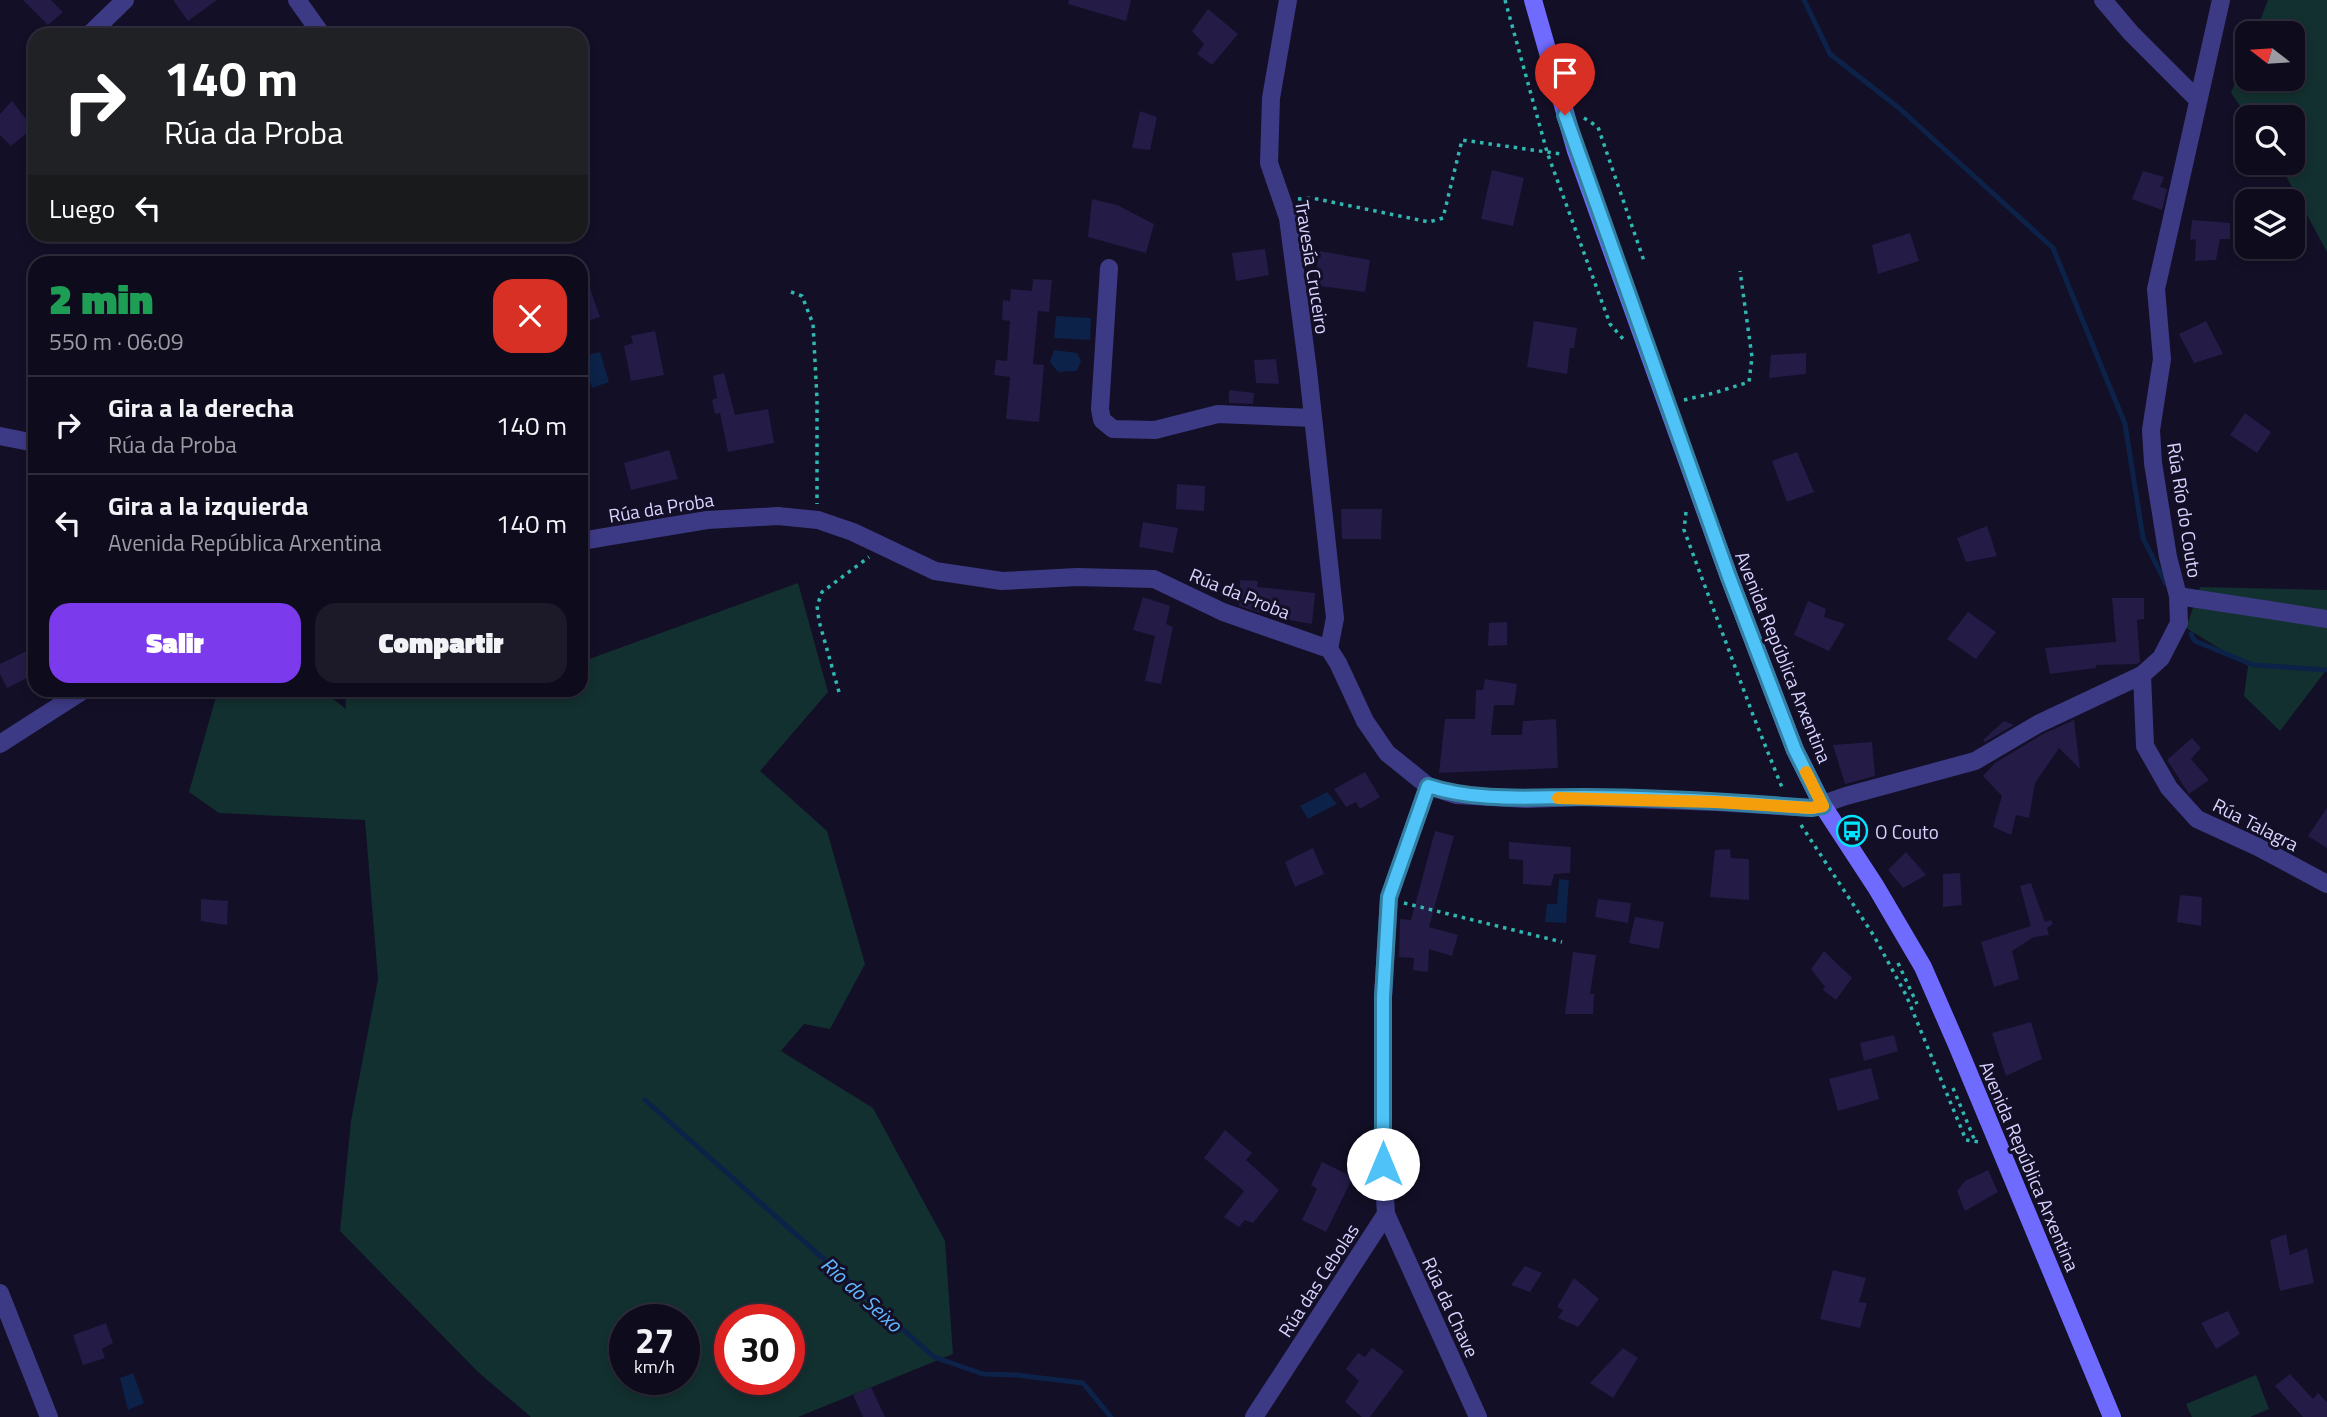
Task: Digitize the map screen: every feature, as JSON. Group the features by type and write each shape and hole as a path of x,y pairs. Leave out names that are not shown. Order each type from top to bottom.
{"main road":[{"name":"Avenida República Arxentina","path":"1533,0 1576,151 1729,577 1795,750 1823,806 1876,887 1923,967 2112,1417"}],"street":[{"path":"96,28 125,0"},
{"path":"297,0 317,28"},
{"name":"Travesía Cruceiro","path":"1287,0 1271,98 1269,163 1288,218 1313,418 1335,618 1329,649"},
{"path":"2103,0 2131,33 2197,99"},
{"name":"Rúa Río do Couto","path":"1823,806 1846,796 1975,761 2038,724 2142,675 2161,657 2179,623 2178,596 2168,557 2153,463 2151,430 2162,359 2156,289 2221,0"},
{"path":"1109,268 1100,409 1102,420 1113,429 1155,430 1218,414 1313,418"},
{"path":"0,436 28,442"},
{"name":"Rúa da Proba","path":"588,540 707,520 778,516 818,520 853,532 936,571 1002,581 1077,577 1154,579 1223,612 1329,649"},
{"path":"2178,596 2327,619"},
{"path":"1329,649 1365,721 1387,753 1428,786 1456,795 1526,799 1583,797 1676,800 1811,808 1823,806"},
{"name":"Rúa Talagra","path":"2142,675 2145,746 2168,788 2197,819 2258,847 2327,884"},
{"path":"0,744 73,697"},
{"name":"Rúa das Cebolas","path":"1254,1417 1385,1214 1383,997 1389,897 1428,786"},
{"name":"Rúa da Chave","path":"1385,1214 1478,1417"},
{"path":"0,1293 49,1417"}],"path":[{"path":"1505,0 1547,152 1610,324 1626,342"},
{"path":"1582,117 1598,127 1644,261"},
{"path":"1282,201 1312,198 1429,222 1443,218 1462,140 1563,155 1576,151"},
{"path":"1668,405 1749,382 1752,357 1740,271"},
{"path":"791,292 802,296 813,324 818,520"},
{"path":"1686,512 1684,530 1752,715 1790,807 1874,936 1900,983 1966,1140 1975,1141"},
{"path":"839,692 817,606 822,592 881,547"},
{"path":"1389,897 1562,942"}],"green space":[{"path":"2268,0 2327,0 2327,252 2305,211 2305,189 2293,189 2285,175 2305,175 2305,105 2240,105 2231,93 2235,83 2235,91 2305,91 2305,21 2260,21"},
{"path":"798,583 828,692 760,771 827,831 865,964 830,1029 804,1024 781,1051 873,1108 945,1241 953,1354 798,1417 531,1417 478,1372 340,1231 351,1121 378,979 365,820 219,813 189,792 216,697 332,698 346,709 345,697 588,697 588,659"},
{"path":"2200,587 2327,590 2327,669 2280,731 2244,696 2248,666 2186,628"},
{"path":"2256,1375 2269,1409 2250,1417 2192,1417 2186,1404"}],"water":[{"path":"1056,316 1091,318 1090,340 1054,338"},
{"path":"1054,350 1077,353 1081,361 1077,371 1058,372 1050,362"},
{"path":"600,352 609,382 592,388 588,374 588,355"},
{"path":"1327,792 1337,804 1308,819 1300,806"},
{"path":"1559,879 1569,880 1566,923 1545,922 1547,904 1557,904"},
{"path":"133,1373 144,1403 128,1410 120,1378"}],"building":[{"path":"23,0 51,0 63,12 48,25"},
{"path":"173,0 217,0 188,21"},
{"path":"1069,0 1131,0 1126,21 1068,4"},
{"path":"1208,9 1238,34 1212,65 1197,54 1204,44 1192,31"},
{"path":"12,101 28,122 28,132 11,146 0,135 0,114"},
{"path":"1140,111 1157,117 1150,150 1132,148"},
{"path":"1492,170 1524,178 1513,226 1481,219"},
{"path":"2143,171 2164,177 2160,187 2167,189 2162,210 2132,199"},
{"path":"1092,199 1117,205 1154,224 1146,253 1088,237"},
{"path":"2192,220 2230,223 2230,239 2220,239 2216,260 2195,261 2196,239 2190,240"},
{"path":"1910,233 1919,261 1878,274 1872,245"},
{"path":"1265,249 1269,275 1236,281 1232,253"},
{"path":"1320,251 1370,260 1365,292 1313,285"},
{"path":"1033,279 1052,280 1049,312 1038,311 1033,364 1044,365 1039,422 1006,419 1010,377 994,375 996,360 1007,361 1010,321 1002,320 1003,300 1010,301 1011,289 1032,291"},
{"path":"588,283 600,317 588,321"},
{"path":"1534,321 1577,328 1574,348 1570,348 1567,374 1527,367"},
{"path":"2206,321 2223,354 2194,363 2179,334"},
{"path":"655,331 664,375 631,381 624,346 633,343 631,336"},
{"path":"1806,353 1806,374 1769,378 1771,355"},
{"path":"1276,359 1279,384 1256,383 1254,360"},
{"path":"724,373 735,415 768,409 774,443 728,452 720,413 715,414 712,400 717,398 713,376"},
{"path":"1229,390 1254,393 1253,404 1229,403"},
{"path":"2245,413 2271,432 2257,453 2230,435"},
{"path":"669,450 678,479 631,490 624,463"},
{"path":"1797,452 1814,492 1787,502 1772,461"},
{"path":"1177,484 1205,486 1204,511 1176,509"},
{"path":"1341,509 1382,509 1381,539 1342,539"},
{"path":"1143,522 1178,528 1173,553 1139,547"},
{"path":"1987,526 1997,556 1966,562 1957,538"},
{"path":"1240,580 1258,581 1257,587 1315,593 1312,624 1273,617 1239,606"},
{"path":"1143,597 1170,606 1166,624 1173,627 1161,684 1145,681 1155,636 1133,630"},
{"path":"2112,598 2144,598 2144,619 2137,620 2140,662 2096,665 2096,668 2050,674 2045,648 2116,642"},
{"path":"1808,601 1826,609 1824,617 1845,624 1829,651 1794,635"},
{"path":"1968,612 1996,632 1976,659 1947,639"},
{"path":"1507,622 1507,645 1488,646 1489,623"},
{"path":"28,650 28,678 7,688 0,674 0,664"},
{"path":"1485,679 1517,684 1514,705 1494,705 1491,735 1522,735 1523,721 1556,719 1558,768 1439,773 1445,719 1475,719 1476,690 1483,690"},
{"path":"2074,720 2080,769 2059,748 2035,783 2029,818 2016,815 2011,835 1993,827 2002,796 1983,776 1995,763 2043,734"},
{"path":"2004,721 2014,725 1985,742 1983,740"},
{"path":"2192,738 2201,748 2191,759 2209,780 2189,794 2167,760"},
{"path":"1872,742 1875,776 1845,784 1833,745"},
{"path":"1365,772 1380,797 1360,809 1356,802 1346,807 1334,789"},
{"path":"2327,808 2327,848 2308,836"},
{"path":"1435,831 1454,836 1429,927 1458,935 1452,956 1429,949 1428,972 1413,970 1414,958 1399,957 1400,919 1411,920"},
{"path":"1509,842 1571,847 1570,873 1554,874 1551,886 1523,884 1523,860 1509,859"},
{"path":"1313,848 1324,874 1295,887 1285,862"},
{"path":"1730,849 1731,858 1749,859 1749,900 1710,897 1715,850"},
{"path":"1906,852 1926,875 1903,888 1888,870"},
{"path":"1960,873 1962,905 1943,907 1943,874"},
{"path":"2031,883 2045,922 2051,920 2053,924 2047,928 2049,935 2034,937 2012,951 2019,979 1994,987 1981,942 2031,926 2020,886"},
{"path":"2180,895 2202,897 2201,926 2177,922"},
{"path":"201,899 228,901 227,925 201,921"},
{"path":"1598,899 1631,903 1628,923 1595,917"},
{"path":"1635,917 1664,922 1659,949 1629,943"},
{"path":"1824,951 1852,978 1836,1000 1823,990 1825,987 1811,969"},
{"path":"1573,952 1596,955 1590,994 1594,994 1593,1014 1565,1014"},
{"path":"2031,1022 2042,1059 2006,1076 1992,1033"},
{"path":"1894,1035 1898,1051 1864,1061 1860,1043"},
{"path":"1871,1068 1879,1099 1838,1111 1829,1079"},
{"path":"1225,1130 1252,1153 1246,1160 1279,1190 1253,1223 1245,1220 1239,1227 1224,1217 1244,1191 1204,1158"},
{"path":"1322,1162 1353,1177 1326,1232 1302,1220 1317,1189 1311,1185"},
{"path":"1988,1170 1998,1192 1965,1211 1957,1191 1965,1181"},
{"path":"2286,1234 2290,1255 2307,1248 2314,1283 2280,1291 2270,1240"},
{"path":"1525,1266 1542,1273 1530,1292 1511,1285"},
{"path":"1833,1270 1866,1278 1859,1302 1867,1303 1860,1328 1820,1319"},
{"path":"1574,1278 1599,1299 1578,1327 1558,1318 1563,1310 1557,1307"},
{"path":"2228,1311 2240,1334 2216,1349 2201,1323"},
{"path":"106,1323 113,1343 102,1349 105,1358 83,1365 73,1335"},
{"path":"1372,1348 1404,1371 1370,1417 1362,1417 1345,1402 1359,1381 1346,1369 1358,1353 1365,1357"},
{"path":"1623,1348 1638,1358 1613,1398 1590,1383"},
{"path":"2290,1374 2313,1399 2318,1393 2327,1402 2327,1417 2303,1417 2275,1386"},
{"path":"871,1387 885,1417 863,1417 853,1395"}],"waterway":[{"path":"1804,0 1830,54 1899,108 2053,248 2125,424 2143,538 2166,584"},
{"path":"2191,634 2195,641 2253,665 2327,670"},
{"name":"Río do Seixo","path":"645,1100 934,1357 983,1374 1083,1383 1111,1417"}],"slow traffic":[{"path":"1558,798 1716,802 1811,808 1823,806 1806,772"}],"place":[{"name":"O Couto","path":"1852,831"}],"route":[{"path":"1383,1164 1383,997 1389,897 1428,786 1456,795 1526,799 1583,797 1811,808 1823,806 1795,750 1729,577 1565,115"}]}
